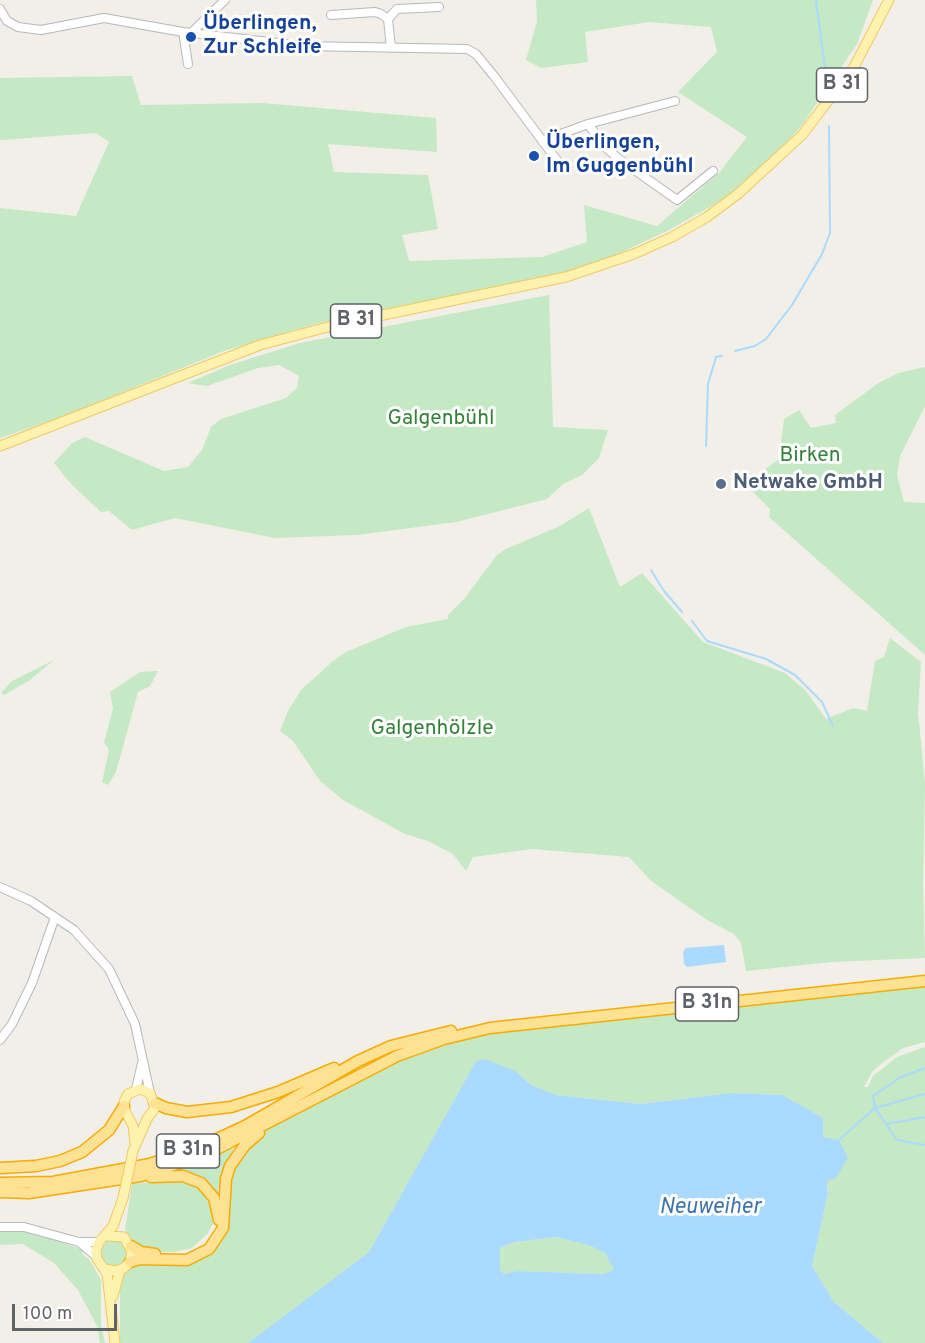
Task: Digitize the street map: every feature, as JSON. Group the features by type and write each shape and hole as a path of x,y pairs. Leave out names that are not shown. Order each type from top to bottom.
{"highway":[{"name":"B 31n","path":"0,1183 53,1182 150,1164 202,1146 244,1126 358,1061 391,1047 434,1034 469,1028 490,1028 925,981"},
{"name":"B 31n","path":"0,1192 29,1193 141,1176 209,1153 397,1056 444,1039 490,1028"},
{"path":"153,1098 166,1108 187,1112 231,1107 358,1061"},
{"path":"0,1168 36,1166 60,1161 82,1152 109,1130 124,1106"},
{"path":"130,1262 140,1259 187,1260 209,1250 223,1228 226,1179 230,1166 245,1145 267,1124"},
{"path":"131,1246 141,1252 187,1254 207,1243 218,1225 218,1211 214,1198 201,1183 183,1176 141,1176"}],"main road":[{"name":"B 31","path":"0,447 261,345 335,325 566,278 607,265 660,243 706,217 776,162 802,135 842,85 889,0"},
{"path":"120,1236 120,1212 134,1147 147,1119 154,1112 153,1098 136,1089 128,1094 124,1106 130,1118 134,1147"},
{"path":"130,1118 138,1121 147,1119"},
{"path":"116,1343 112,1298 105,1269 96,1256 99,1242 108,1236 120,1212"},
{"path":"108,1236 120,1236 131,1246 130,1262 120,1270 112,1298"},
{"path":"105,1269 120,1270"}],"street":[{"path":"187,33 225,0"},
{"path":"391,48 388,19 397,9 439,7"},
{"path":"0,9 7,21 18,27 41,30 104,18 187,33 304,46 467,49 476,54 559,163"},
{"path":"331,15 375,12 388,19"},
{"path":"187,33 188,63"},
{"path":"542,141 588,124 675,101"},
{"path":"588,124 605,147 619,159 677,200 713,171"},
{"path":"0,887 31,901 74,930 109,969 130,1008 153,1098"},
{"path":"0,1040 12,1024 32,983 55,917"},
{"path":"136,1089 143,1058"},
{"path":"0,1227 33,1229 79,1242 99,1242"},
{"path":"79,1242 96,1256"}],"green space":[{"path":"536,0 873,0 857,44 802,125 772,159 722,200 667,231 601,262 564,273 315,324 224,351 64,416 0,438 0,208 76,216 109,142 96,133 0,140 0,78 132,76 141,105 262,103 436,118 437,152 328,144 334,172 428,175 438,229 402,235 409,261 542,257 587,242 584,205 657,226 719,173 747,137 678,92 717,52 711,27 649,22 585,32 588,62 541,68 526,60 537,21"},
{"name":"Galgenbühl","path":"549,295 553,427 608,430 599,458 582,475 563,484 547,499 456,522 357,535 275,538 175,518 132,530 109,511 101,512 72,485 54,463 72,443 85,437 164,471 188,467 202,450 211,427 221,419 286,398 297,388 299,376 279,365 258,368 207,386 188,383 230,365 300,343"},
{"name":"Birken","path":"925,367 925,406 900,456 897,475 904,502 925,503 925,655 769,517 770,509 734,473 736,470 764,477 763,471 779,459 784,419 799,410 811,428 836,423 835,415 877,384 898,373"},
{"name":"Galgenhölzle","path":"589,508 620,587 642,573 703,642 785,673 806,691 826,719 853,708 867,711 875,661 884,657 890,638 921,662 918,712 925,784 923,885 925,958 832,962 746,971 741,943 734,934 707,920 650,880 629,857 532,849 473,857 466,871 453,854 428,841 405,834 343,800 320,781 293,741 280,731 288,711 301,690 333,661 346,652 406,627 448,619 448,615 464,599 497,555 560,526"},
{"path":"54,660 30,680 4,695 1,693 12,681"},
{"path":"158,671 150,686 138,692 116,772 108,785 102,782 109,750 104,742 113,709 110,692 140,672"},
{"path":"925,981 925,1042 903,1048 881,1064 872,1072 864,1087 868,1087 873,1076 897,1057 925,1047 925,1343 883,1343 834,1302 812,1266 828,1193 823,1137 782,1095 730,1093 641,1104 556,1095 531,1085 517,1072 476,1061 369,1252 248,1343 120,1343 120,1282 116,1271 97,1259 103,1239 108,1236 178,1261 219,1237 226,1179 267,1124 397,1056 490,1028"},
{"path":"234,1148 223,1169 218,1201 217,1195 207,1182 195,1175 179,1171"},
{"path":"183,1180 199,1187 211,1203 213,1224 208,1233 192,1248 174,1252 151,1251 135,1244 125,1230 132,1184"},
{"path":"15,1230 45,1236 83,1250 82,1254 89,1259 101,1280 101,1326 105,1343 100,1343 97,1326 78,1290 54,1263 23,1244 0,1245 0,1231"},
{"path":"556,1237 591,1246 605,1253 614,1269 604,1274 517,1271 504,1274 499,1270 500,1248 515,1242"}],"water":[{"path":"724,945 726,962 687,967 684,964 683,952 686,948"},
{"name":"Neuweiher","path":"485,1059 517,1072 531,1085 556,1095 641,1104 730,1093 782,1095 823,1118 823,1137 839,1140 848,1158 835,1179 828,1180 828,1193 812,1266 834,1302 883,1343 248,1343 369,1252 476,1061","holes":["556,1237 591,1246 605,1253 614,1269 604,1274 517,1271 504,1274 500,1270 500,1248 515,1242"]}],"waterway":[{"path":"816,0 828,91"},
{"path":"735,351 755,346 766,339 792,305 822,254 830,233 829,126"},
{"path":"706,446 708,384 716,357 722,356"},
{"path":"651,570 664,591 682,612"},
{"path":"692,621 707,641 766,659 795,675 822,702 833,726"},
{"path":"925,1068 901,1077 873,1096 875,1108 925,1094"},
{"path":"839,1140 875,1108 897,1140 925,1145"},
{"path":"887,1124 925,1117"}],"place":[{"name":"Überlingen, Zur Schleife","path":"191,37"},
{"name":"Überlingen, Im Guggenbühl","path":"534,156"},
{"name":"Netwake GmbH","path":"721,484"}]}
